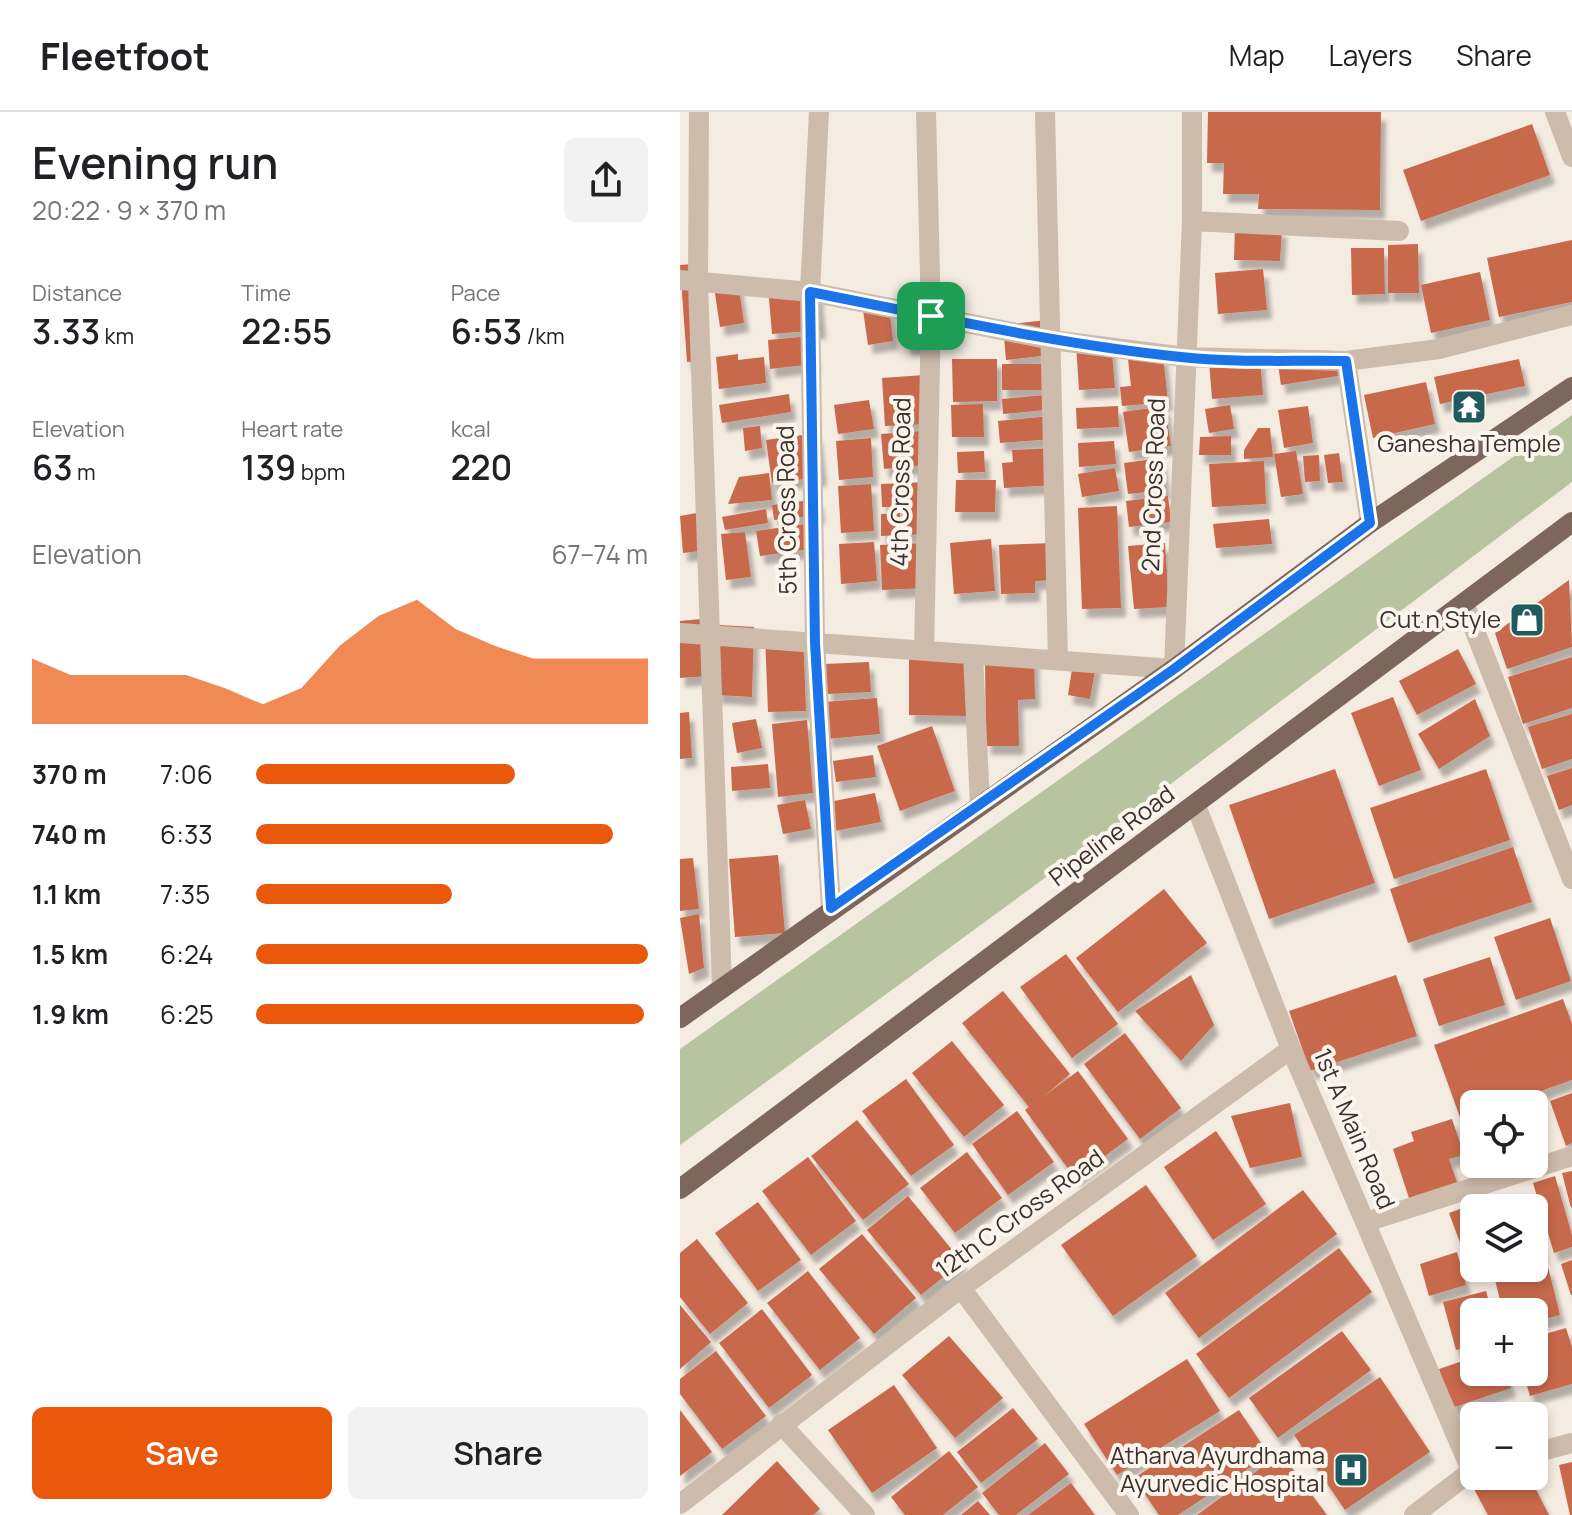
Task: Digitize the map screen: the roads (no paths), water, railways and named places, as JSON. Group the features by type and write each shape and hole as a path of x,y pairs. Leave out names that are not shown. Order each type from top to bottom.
{"main road":[{"path":"680,1018 831,908 1174,669 1370,523 1572,387"},
{"name":"Pipeline Road","path":"680,1189 1572,522"}],"street":[{"path":"699,112 689,281 722,988"},
{"name":"5th Cross Road","path":"819,112 810,292 815,643 831,908"},
{"name":"4th Cross Road","path":"924,650 931,316 926,112"},
{"path":"1045,112 1058,660"},
{"name":"2nd Cross Road","path":"1174,669 1192,221 1192,112"},
{"path":"1555,112 1572,157"},
{"path":"1192,221 1399,231"},
{"path":"689,281 810,292 1052,340 1185,357 1346,361 1439,349 1572,315"},
{"path":"1346,361 1370,523"},
{"path":"1464,603 1572,879"},
{"path":"680,633 1174,669"},
{"path":"973,654 980,805"},
{"name":"1st A Main Road","path":"1196,806 1291,1049 1460,1442"},
{"name":"12th C Cross Road","path":"680,1504 961,1288 1291,1049"},
{"path":"1366,1222 1572,1156"},
{"path":"961,1288 1129,1515"},
{"path":"781,1424 865,1515"},
{"path":"1548,1449 1572,1443"},
{"path":"1414,1515 1460,1479"}],"place":[{"name":"Ganesha Temple","path":"1469,407"},
{"name":"Cut n Style","path":"1527,620"},
{"name":"Atharva Ayurdhama Ayurvedic Hospital","path":"1351,1470"}]}
